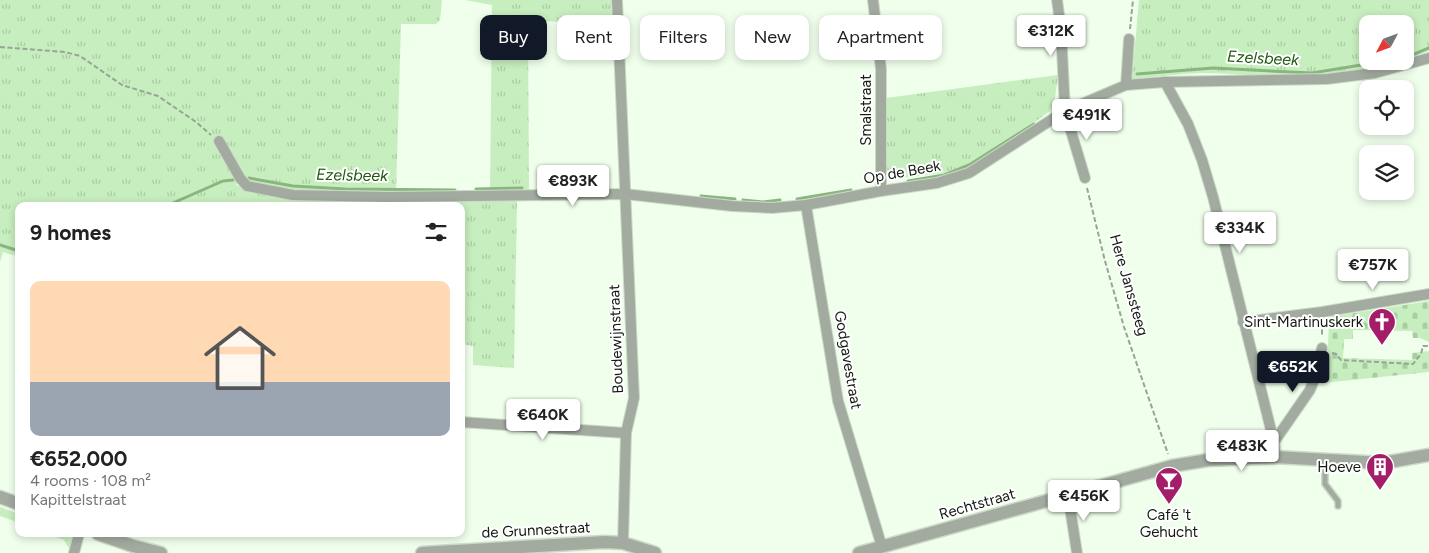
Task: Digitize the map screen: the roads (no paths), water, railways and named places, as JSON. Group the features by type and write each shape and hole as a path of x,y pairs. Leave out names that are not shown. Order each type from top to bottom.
{"street":[{"name":"Boudewijnstraat","path":"617,0 634,398 626,433 623,543"},
{"name":"Smalstraat","path":"873,0 881,68 881,191"},
{"path":"1057,0 1061,29 1065,111 1085,178"},
{"path":"1126,85 1128,39"},
{"name":"Op de Beek","path":"625,194 732,206 772,208 806,205 938,183 969,173 1065,111 1126,85 1165,82 1327,79 1375,73 1429,58"},
{"path":"1165,82 1188,124 1202,160 1213,197 1274,442 1274,456"},
{"path":"220,141 240,178 247,186 293,195 387,197 625,194"},
{"name":"Godgavestraat","path":"806,205 838,401 882,547"},
{"path":"1243,322 1322,312 1429,294"},
{"path":"1274,442 1310,390 1317,372 1322,348"},
{"path":"465,422 626,433"},
{"name":"Rechtstraat","path":"859,553 1172,466 1208,460 1274,456 1383,462 1429,455"},
{"path":"1068,495 1077,553"},
{"path":"0,497 15,503"},
{"path":"74,553 78,537"},
{"path":"107,537 161,553"},
{"path":"623,543 655,553"},
{"name":"de Grunnestraat","path":"422,553 604,547 623,543"}],"lane":[{"path":"1321,459 1325,470 1325,484 1338,501 1338,506"}],"waterway":[{"name":"Ezelsbeek","path":"1414,54 1429,48"},
{"name":"Ezelsbeek","path":"1137,74 1213,68 1312,73 1359,65"},
{"name":"Ezelsbeek","path":"908,181 944,175 969,165 1034,124"},
{"name":"Ezelsbeek","path":"249,178 293,186 345,189 455,190"},
{"name":"Ezelsbeek","path":"175,202 223,181 233,180"},
{"name":"Ezelsbeek","path":"476,189 522,188"},
{"name":"Ezelsbeek","path":"797,199 851,190"},
{"name":"Ezelsbeek","path":"701,196 735,199"},
{"name":"Ezelsbeek","path":"743,200 763,202 780,200"},
{"name":"Ezelsbeek","path":"0,245 15,250"}],"place":[{"name":"Sint-Martinuskerk","path":"1382,346"},
{"name":"Hoeve","path":"1380,491"},
{"name":"Café 't Gehucht","path":"1169,505"}]}
